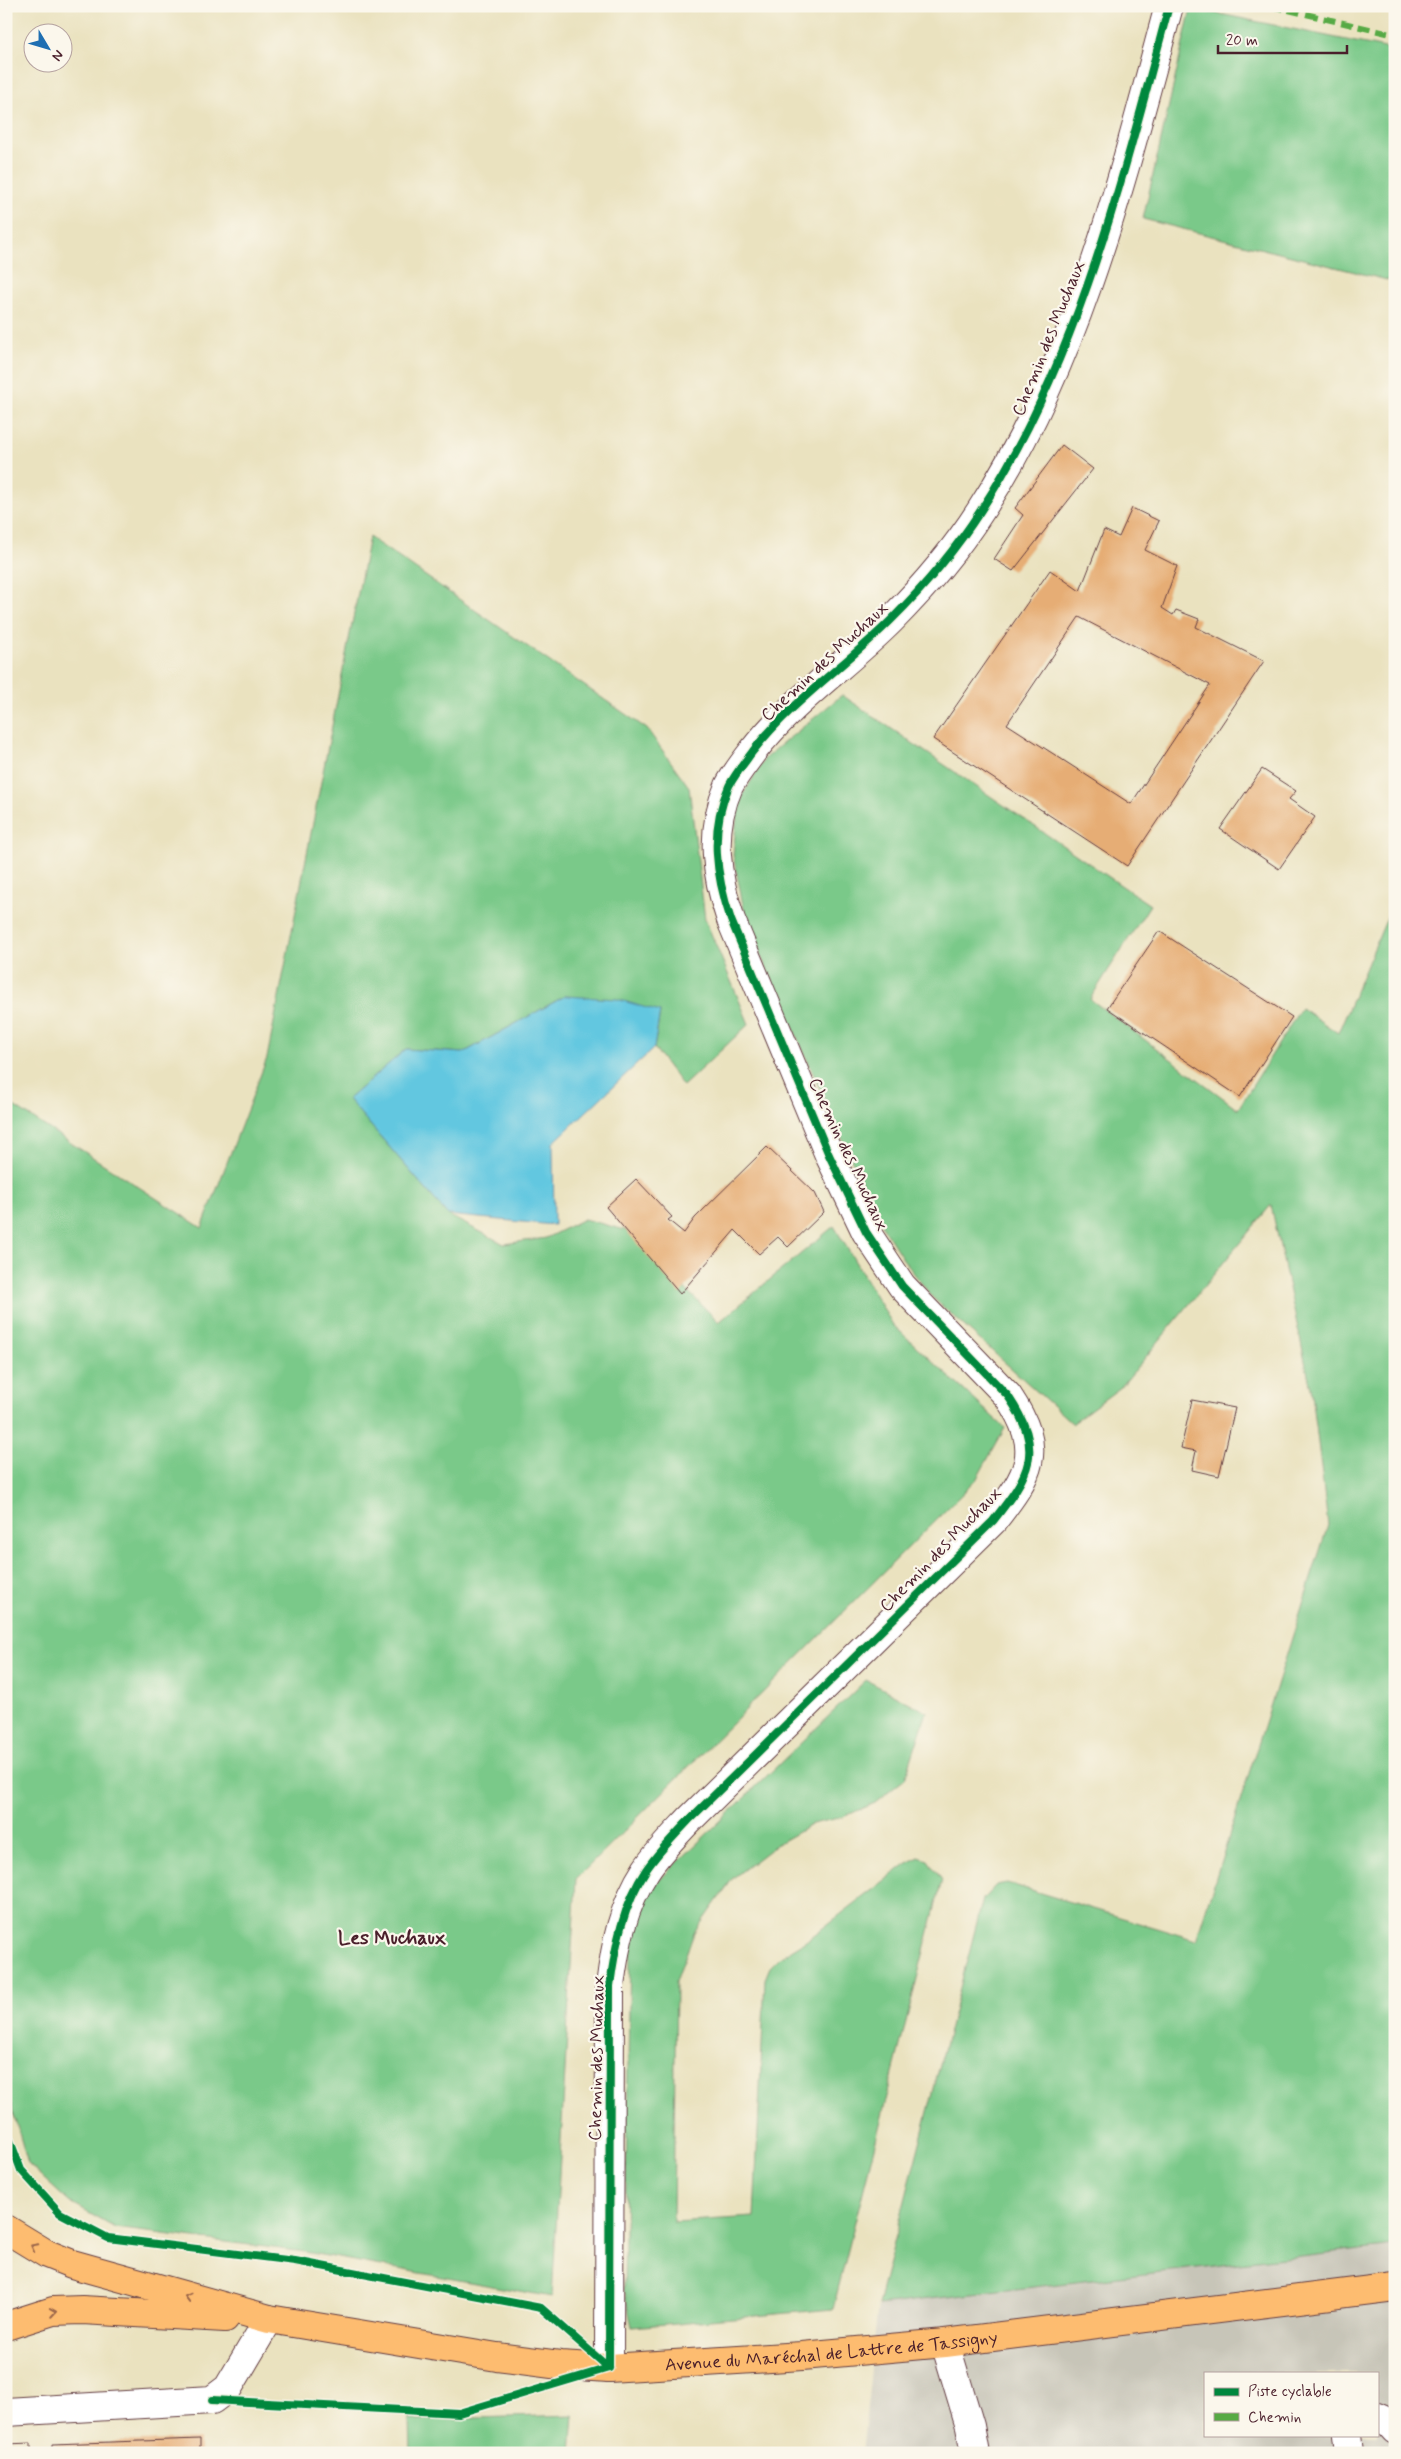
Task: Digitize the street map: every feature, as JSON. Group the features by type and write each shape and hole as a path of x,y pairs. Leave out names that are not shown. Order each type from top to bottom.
{"main road":[{"name":"Avenue du Maréchal de Lattre de Tassigny","path":"6,2229 47,2254 72,2264 269,2319 497,2357 609,2368 792,2357 945,2343 1395,2288"},
{"name":"Avenue du Maréchal de Lattre de Tassigny","path":"6,2326 53,2312 82,2310 171,2316 269,2319"}],"street":[{"name":"Chemin des Muchaux","path":"609,2368 610,1986 621,1923 632,1897 646,1870 689,1820 993,1521 1024,1478 1030,1458 1029,1438 1022,1416 1008,1396 902,1286 882,1258 850,1201 731,920 720,888 716,862 716,836 721,810 730,785 764,738 891,620 936,571 981,511 1021,442 1070,330 1105,234 1124,175 1169,6"},
{"path":"6,2412 212,2400 228,2388 269,2319"},
{"path":"945,2343 970,2426 975,2453"}],"shaded area":[{"path":"1395,2245 1395,2453 862,2453 878,2305"}],"green space":[{"path":"1191,8 1395,50 1395,282 1143,219"},
{"path":"369,537 647,729 689,787 705,919 749,1024 683,1086 654,1048 660,1012 565,996 463,1053 406,1049 348,1099 448,1215 504,1244 546,1238 584,1219 625,1230 719,1322 834,1226 893,1325 1005,1428 976,1480 576,1879 552,2297 305,2252 115,2228 69,2202 28,2164 6,2088 6,1101 202,1228 267,1058"},
{"path":"842,695 1150,905 1090,999 1238,1109 1301,1008 1338,1033 1395,899 1395,2245 878,2305 983,1899 996,1885 1007,1883 1196,1940 1328,1525 1312,1393 1271,1205 1121,1387 1072,1423 932,1297 903,1259 879,1221 747,925 733,855 738,803 765,758"},
{"path":"866,1680 927,1712 905,1779 875,1803 843,1817 812,1824 777,1844 733,1878 694,1933 676,1981 673,2222 754,2217 765,1979 770,1967 780,1957 806,1941 906,1864 919,1857 928,1860 942,1880 833,2309 632,2327 624,2290 630,1952 648,1891"},
{"path":"574,2415 571,2453 410,2453 409,2420"}],"water":[{"path":"565,996 617,999 660,1012 654,1048 553,1143 554,1225 448,1215 348,1099 406,1049 463,1053"}],"building":[{"path":"1062,445 1093,469 1013,571 994,559 1023,515 1015,508"},
{"path":"1132,508 1159,521 1145,550 1177,566 1162,608 1173,615 1176,610 1199,619 1196,627 1264,661 1127,866 933,739 1050,570 1080,591 1104,530 1119,537","holes":["1079,617 1210,685 1131,804 1007,724"]},
{"path":"1262,769 1296,791 1289,799 1315,817 1279,869 1220,829"},
{"path":"1159,931 1292,1017 1240,1097 1107,1008"},
{"path":"767,1147 815,1193 824,1212 788,1247 778,1237 759,1254 735,1230 680,1294 606,1207 636,1179 672,1217 668,1220 684,1233 695,1218"},
{"path":"1192,1400 1235,1408 1219,1476 1192,1470 1196,1451 1181,1448"},
{"path":"200,2439 200,2453 52,2453 52,2444"},
{"path":"31,2443 31,2453 6,2453 6,2444"}],"marked path":[{"path":"1271,6 1395,35"}],"cycle path":[{"path":"609,2368 610,1986 621,1926 631,1897 651,1863 689,1820 993,1521 1016,1489 1024,1475 1028,1461 1029,1447 1026,1432 1008,1396 902,1286 866,1232 829,1155 731,920 722,887 717,853 719,820 723,803 734,777 768,733 802,699 891,620 939,567 981,510 1015,453 1045,392 1071,330 1094,266 1134,136 1169,6"},
{"path":"6,2130 21,2170 60,2213 108,2238 295,2261 541,2308 609,2368"},
{"path":"212,2400 459,2413 609,2368"}],"district":[{"name":"Les Muchaux","path":"392,1937"}]}
